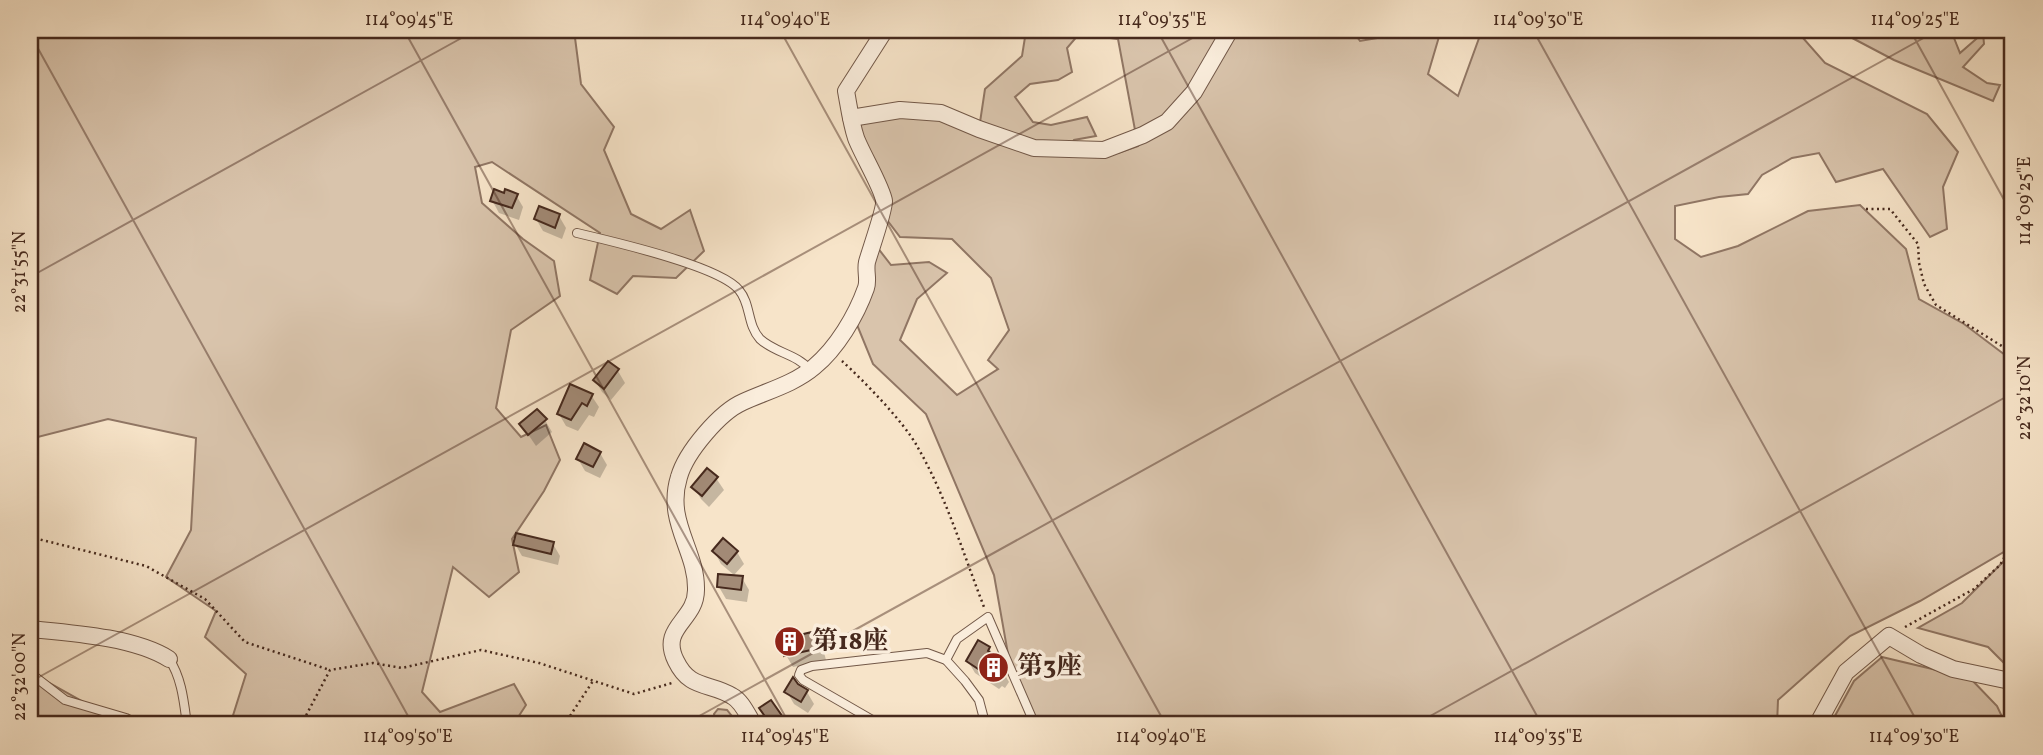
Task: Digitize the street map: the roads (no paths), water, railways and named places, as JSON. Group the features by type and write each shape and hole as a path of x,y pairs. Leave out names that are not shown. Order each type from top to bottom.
{"street":[{"path":"754,725 734,696 688,679 675,659 670,643 672,635 690,610 696,590 676,516 679,475 704,436 729,411 744,401 786,384 810,370 844,332 867,285 866,269 884,201 855,137 846,91 885,30"},
{"path":"851,118 900,110 941,113 1034,148 1104,150 1143,135 1167,122 1194,92 1230,30"},
{"path":"30,629 86,634 156,650 169,659"},
{"path":"1817,725 1846,672 1889,636 1953,669 2010,681 2013,688"}],"lane":[{"path":"577,233 644,249 725,279 741,292 752,327 761,339 799,359 810,370"},
{"path":"946,660 957,639 988,617 1035,725"},
{"path":"881,725 803,680 799,675 802,670 811,666 927,653 946,660 979,700 984,719 980,725"},
{"path":"169,659 178,677 187,725"},
{"path":"30,673 65,700 126,718 139,725"}],"place":[{"name":"第18座","path":"789,642"},
{"name":"第3座","path":"994,667"}]}
